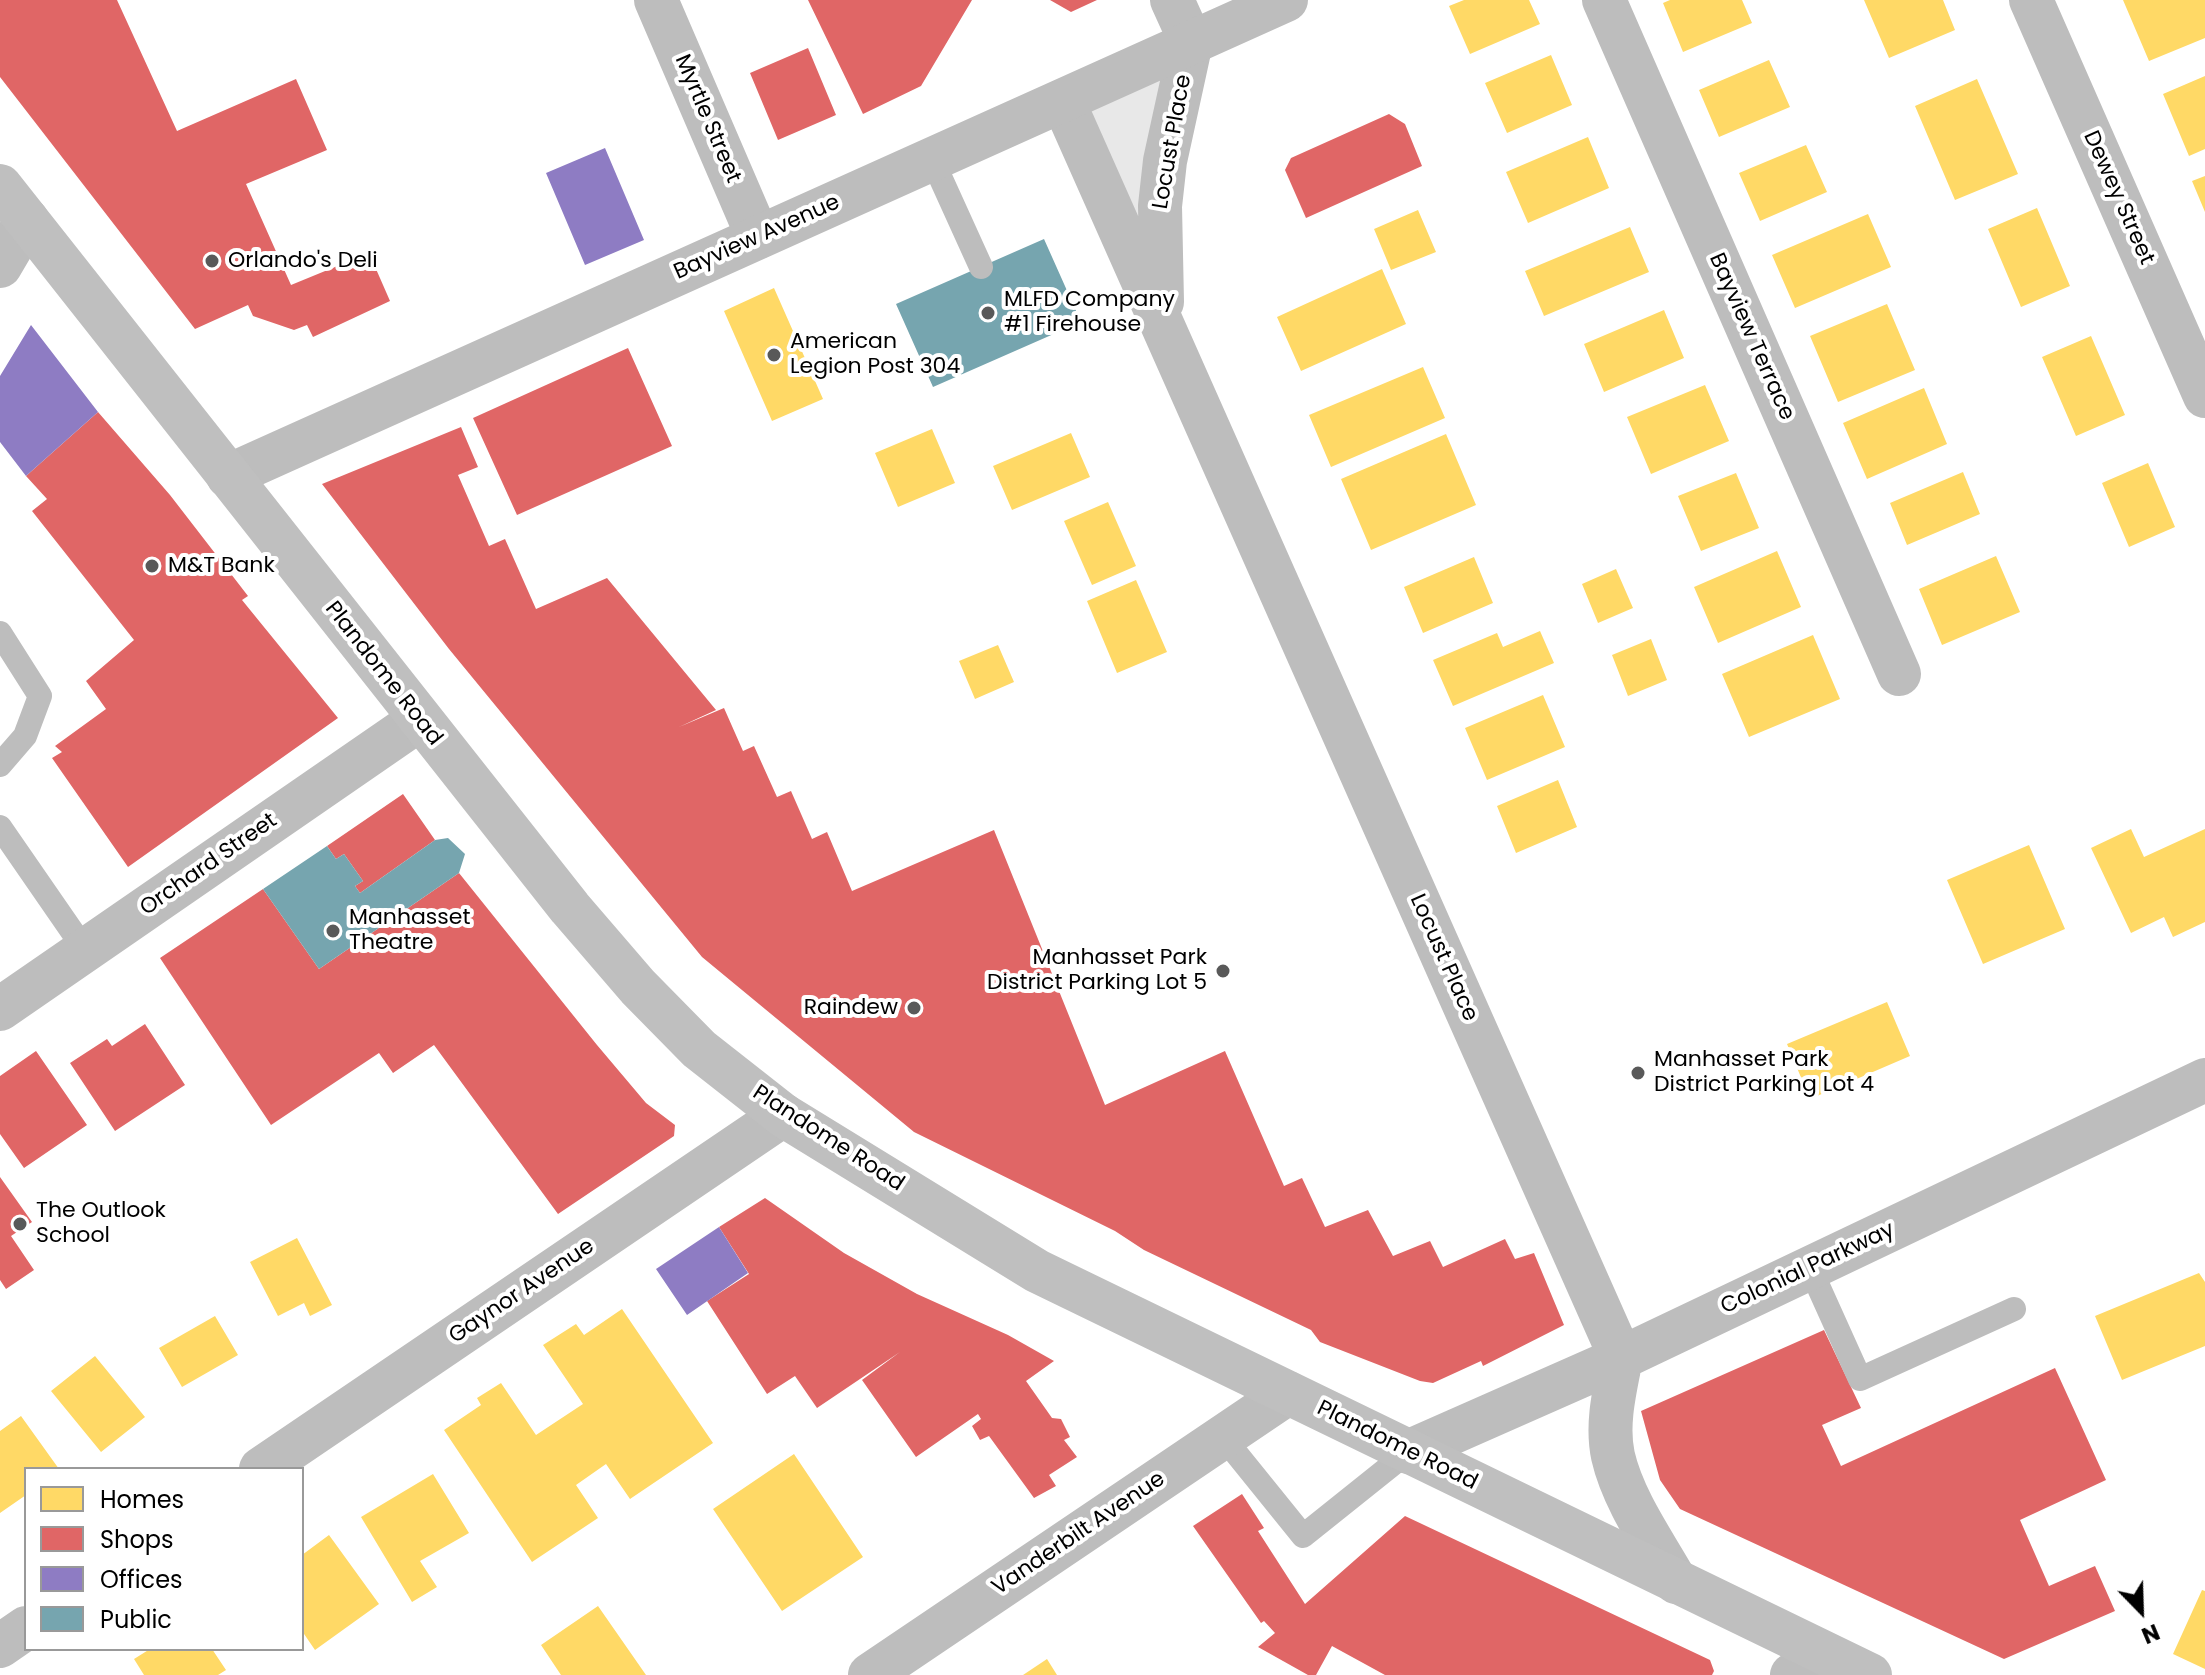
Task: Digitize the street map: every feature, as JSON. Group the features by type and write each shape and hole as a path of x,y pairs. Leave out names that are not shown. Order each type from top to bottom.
{"main road":[{"name":"Plandome Road","path":"0,186 570,908 638,987 699,1049 783,1115 1037,1271 1676,1582 1807,1665 1870,1675"}],"street":[{"name":"Myrtle Street","path":"656,0 758,237"},
{"path":"1172,0 1191,42"},
{"name":"Bayview Avenue","path":"228,476 1286,0"},
{"name":"Bayview Terrace","path":"1604,0 1899,674"},
{"name":"Dewey Street","path":"2031,0 2205,396"},
{"name":"Locust Place","path":"1168,338 1160,290 1160,206 1165,161 1191,42"},
{"name":"Locust Place","path":"1063,101 1621,1358"},
{"path":"0,266 27,220"},
{"name":"Orchard Street","path":"0,1009 419,720"},
{"name":"Colonial Parkway","path":"1408,1452 1621,1358 2205,1080"},
{"name":"Gaynor Avenue","path":"264,1467 783,1115"},
{"path":"1621,1358 1612,1406 1612,1455 1629,1497 1676,1582"},
{"name":"Vanderbilt Avenue","path":"870,1675 1288,1393"},
{"path":"0,1646 24,1629"}],"lane":[{"path":"932,159 981,267"},
{"path":"0,633 40,696 25,736 0,765"},
{"path":"0,827 85,950"},
{"path":"1810,1268 1860,1379 2014,1309"},
{"path":"1223,1437 1303,1536 1408,1452"}],"shaded area":[{"path":"1191,42 1159,248 1063,101"}],"building: Homes":[{"path":"1464,0 1529,0 1540,24 1470,54 1449,6"},
{"path":"1670,0 1742,0 1752,23 1683,52 1663,3"},
{"path":"1864,0 1943,0 1955,30 1889,58"},
{"path":"2123,0 2205,0 2205,38 2149,61"},
{"path":"1551,55 1572,105 1507,133 1485,83"},
{"path":"1769,60 1790,107 1719,137 1699,90"},
{"path":"2205,76 2205,149 2189,156 2163,94"},
{"path":"1977,79 2018,174 1955,200 1915,106"},
{"path":"1588,137 1609,188 1528,223 1506,172"},
{"path":"1806,145 1827,192 1760,221 1739,173"},
{"path":"2205,176 2205,212 2192,181"},
{"path":"2037,208 2070,286 2021,307 1988,229"},
{"path":"1418,210 1436,252 1391,270 1374,229"},
{"path":"1868,214 1891,267 1795,308 1772,255"},
{"path":"1630,227 1649,272 1544,316 1525,271"},
{"path":"1382,269 1406,324 1301,371 1277,317"},
{"name":"American Legion Post 304","path":"774,288 823,399 772,421 724,311"},
{"path":"1887,304 1915,370 1838,402 1810,336"},
{"path":"1664,310 1684,358 1604,392 1584,344"},
{"path":"2091,336 2125,415 2076,436 2042,357"},
{"path":"1423,367 1445,418 1331,467 1309,415"},
{"path":"1705,385 1729,441 1651,474 1627,417"},
{"path":"1924,388 1947,444 1867,479 1843,423"},
{"path":"932,429 955,483 898,507 875,453"},
{"path":"1071,433 1090,477 1012,510 993,466"},
{"path":"1446,434 1476,505 1371,550 1341,479"},
{"path":"2148,463 2175,527 2129,547 2102,483"},
{"path":"1963,472 1980,514 1907,545 1890,503"},
{"path":"1736,473 1759,528 1701,551 1678,496"},
{"path":"1108,502 1136,566 1092,585 1064,521"},
{"path":"1777,551 1801,607 1718,643 1694,587"},
{"path":"1996,556 2020,612 1942,645 1919,589"},
{"path":"1474,557 1493,603 1423,633 1404,587"},
{"path":"1616,569 1633,608 1598,623 1582,584"},
{"path":"1136,580 1167,652 1117,673 1087,601"},
{"path":"1540,631 1554,663 1453,706 1433,660 1497,633 1503,647"},
{"path":"1813,635 1840,699 1749,737 1722,674"},
{"path":"1651,639 1667,680 1628,696 1612,655"},
{"path":"998,645 1014,682 975,699 959,661"},
{"path":"1543,695 1565,747 1487,780 1465,728"},
{"path":"1558,780 1577,827 1516,853 1497,806"},
{"path":"2131,829 2144,857 2205,829 2205,922 2173,937 2164,917 2131,933 2091,848"},
{"path":"2029,845 2065,929 1983,964 1947,880"},
{"path":"1887,1002 1910,1056 1810,1099 1787,1044"},
{"path":"297,1238 332,1305 310,1316 304,1303 278,1316 250,1262"},
{"path":"2199,1273 2205,1282 2205,1346 2122,1380 2095,1316"},
{"path":"622,1309 713,1443 630,1499 606,1464 576,1485 598,1518 532,1562 444,1430 481,1405 477,1398 501,1383 536,1435 583,1404 543,1345 576,1324 584,1335"},
{"path":"215,1316 238,1355 182,1387 159,1348"},
{"path":"95,1356 145,1417 101,1452 51,1391"},
{"path":"21,1416 58,1467 24,1467 24,1496 0,1513 0,1431"},
{"path":"794,1454 863,1557 782,1611 713,1509"},
{"path":"433,1474 469,1533 420,1561 437,1587 412,1602 361,1517"},
{"path":"329,1535 379,1604 315,1650 304,1634 304,1554"},
{"path":"2202,1590 2205,1591 2205,1669 2173,1654"},
{"path":"598,1606 646,1675 561,1675 541,1645"},
{"path":"147,1651 213,1651 226,1670 218,1675 144,1675 134,1659"},
{"path":"1047,1659 1057,1675 1023,1675"}],"building: Shops":[{"path":"0,0 117,0 177,131 296,79 327,150 246,184 291,285 369,253 390,301 313,337 307,325 294,330 253,316 248,305 195,329 0,77"},
{"path":"808,0 972,0 921,86 863,114"},
{"path":"1050,0 1097,0 1071,12"},
{"path":"808,48 836,115 778,140 750,73"},
{"path":"1389,114 1405,124 1422,166 1306,218 1285,170 1291,158"},
{"path":"628,348 672,446 517,515 473,418"},
{"path":"98,412 170,495 248,596 242,600 338,718 128,867 52,758 62,752 55,746 106,709 86,681 134,640 32,511 47,499 26,476"},
{"path":"461,427 478,467 458,475 489,546 505,539 536,609 607,578 716,710 679,727 724,708 743,751 754,746 777,797 791,791 812,839 827,832 852,891 994,830 1105,1105 1225,1051 1284,1186 1302,1178 1325,1227 1368,1210 1393,1256 1430,1241 1443,1267 1505,1239 1515,1259 1534,1253 1564,1325 1483,1366 1481,1361 1433,1383 1420,1381 1320,1342 1311,1330 1144,1250 1115,1231 914,1132 702,957 449,649 322,484"},
{"path":"403,794 435,840 360,893 355,886 363,881 344,854 336,859 327,846"},
{"path":"459,873 646,1103 675,1125 674,1136 558,1214 434,1045 393,1073 379,1053 271,1125 160,958 263,889 319,969"},
{"path":"145,1024 185,1085 115,1131 70,1063 107,1039 112,1046"},
{"path":"36,1051 87,1125 24,1168 0,1134 0,1076"},
{"path":"0,1177 32,1222 11,1236 34,1270 6,1289 0,1280"},
{"path":"765,1198 844,1253 917,1294 1008,1335 1054,1361 1026,1381 1052,1418 1061,1419 1070,1437 1064,1440 1077,1457 1049,1475 1056,1486 1034,1498 989,1436 980,1440 972,1426 981,1419 978,1414 916,1457 862,1380 900,1352 817,1408 795,1376 767,1394 707,1301 749,1274 719,1227"},
{"path":"1824,1330 1861,1408 1822,1425 1841,1466 2055,1368 2106,1480 2020,1520 2049,1586 2095,1566 2115,1611 2004,1659 1680,1509 1660,1480 1641,1411"},
{"path":"1242,1494 1264,1528 1258,1531 1305,1604 1405,1516 1710,1660 1714,1671 1712,1675 1385,1675 1332,1646 1316,1675 1308,1675 1258,1647 1275,1633 1264,1621 1261,1623 1193,1526"}],"building: Offices":[{"path":"605,148 644,240 585,265 546,173"},
{"path":"31,325 98,412 26,476 0,442 0,376"},
{"path":"719,1227 748,1273 687,1315 656,1269"}],"building: Public":[{"name":"MLFD Company #1 Firehouse","path":"1044,239 1081,322 933,387 896,304"},
{"name":"Manhasset Theatre","path":"448,838 465,854 459,873 319,969 263,889 327,846 336,859 344,854 363,881 355,886 360,893 435,840"}],"place":[{"name":"Orlando's Deli","path":"212,261"},
{"name":"MLFD Company #1 Firehouse","path":"988,313"},
{"name":"American Legion Post 304","path":"774,355"},
{"name":"M&T Bank","path":"152,566"},
{"name":"Manhasset Theatre","path":"333,931"},
{"name":"Manhasset Park District Parking Lot 5","path":"1223,971"},
{"name":"Raindew","path":"914,1008"},
{"name":"Manhasset Park District Parking Lot 4","path":"1638,1073"},
{"name":"The Outlook School","path":"20,1224"}]}
